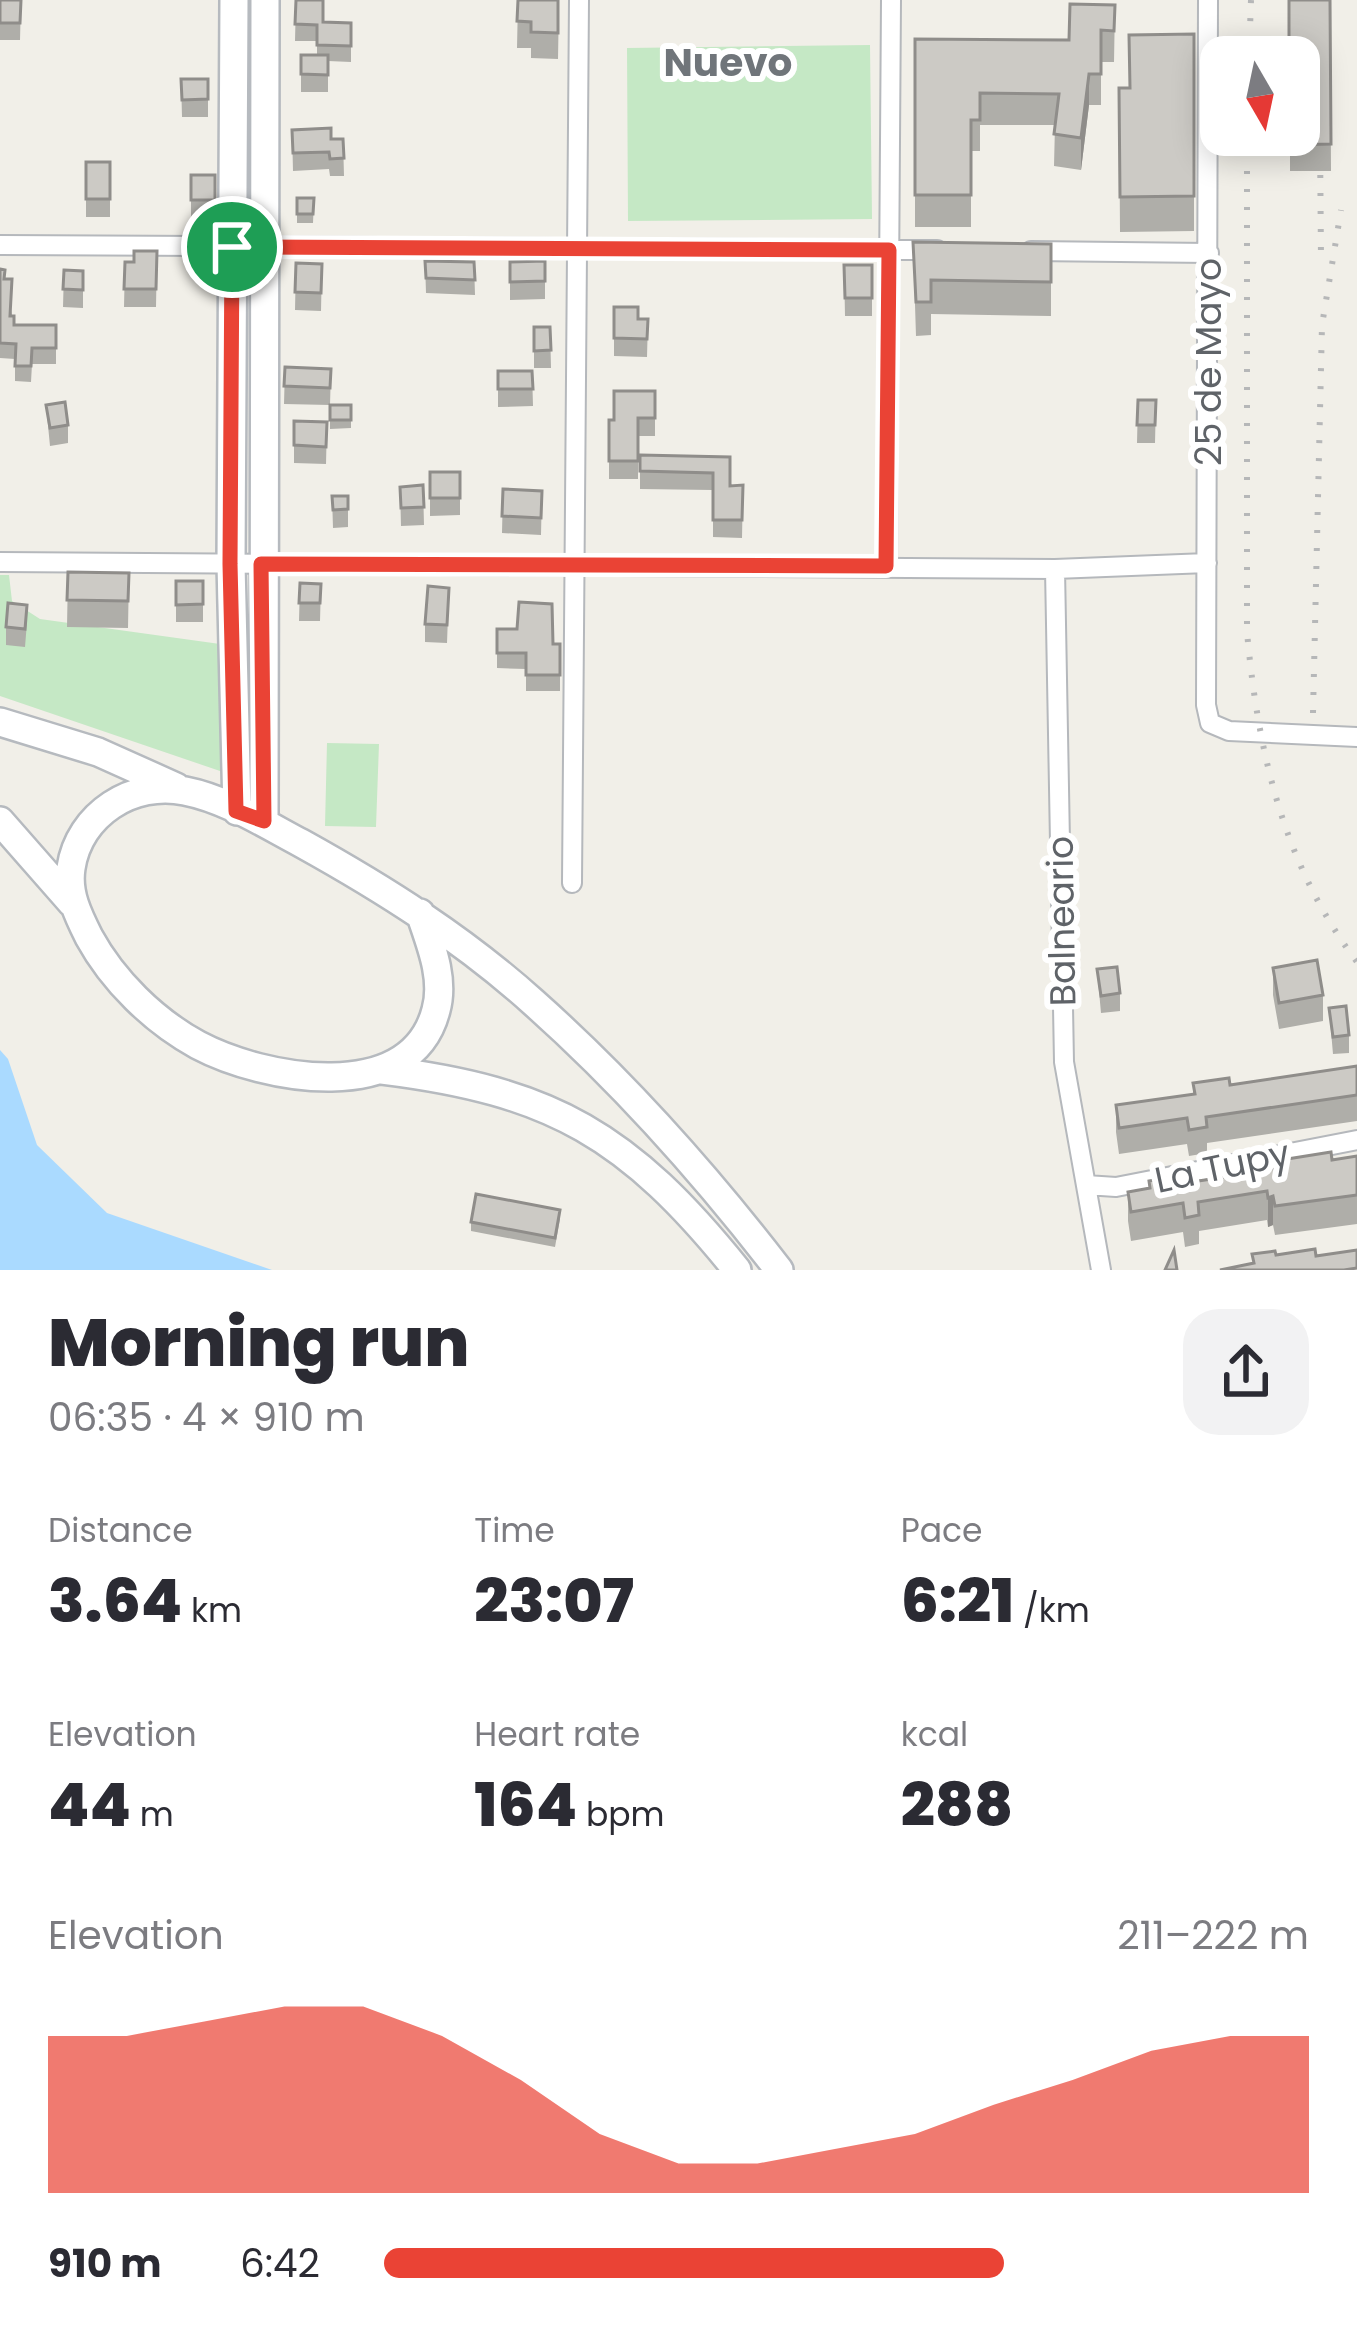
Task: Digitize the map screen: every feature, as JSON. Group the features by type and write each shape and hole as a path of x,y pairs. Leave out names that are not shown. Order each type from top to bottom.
{"main road":[{"path":"234,0 230,564 236,811"},
{"path":"264,821 265,0"},
{"path":"0,722 98,752 264,821 420,913 530,999 613,1077 722,1196 779,1270"},
{"path":"74,905 71,866 80,840 97,817 132,792 185,791"},
{"path":"0,821 74,905 92,942 134,996 193,1042 244,1065 284,1074 335,1077 382,1070 487,1087 532,1100 583,1126 646,1170 674,1195 736,1270"},
{"path":"382,1070 410,1052 425,1035 436,1010 437,970 420,913"}],"street":[{"path":"572,883 579,0"},
{"path":"886,566 891,0"},
{"name":"25 de Mayo","path":"1208,0 1206,706 1210,723 1228,731 1357,737"},
{"path":"0,245 958,250"},
{"path":"1004,251 1209,254"},
{"path":"0,562 1055,569 1207,563"},
{"name":"Balneario","path":"1055,569 1064,1062 1101,1270"},
{"name":"La Tupy","path":"1086,1185 1116,1187 1357,1141"}],"green space":[{"path":"243,0 258,0 259,218 244,218"},
{"path":"870,45 872,219 628,221 627,48"},
{"path":"0,575 9,575 12,601 40,619 220,644 220,771 0,696"},
{"path":"327,743 379,744 376,827 325,826"}],"water":[{"path":"0,1050 8,1059 37,1145 107,1213 272,1270 0,1270"}],"building":[{"path":"0,0 21,0 20,23 0,23"},
{"path":"296,0 323,0 323,22 351,23 351,46 317,45 317,25 295,24"},
{"path":"518,0 558,0 558,33 531,32 531,22 517,21"},
{"path":"1289,0 1330,0 1331,144 1320,144 1320,36 1289,36"},
{"path":"1070,4 1115,5 1114,31 1101,30 1101,74 1089,74 1081,138 1054,134 1059,94 980,93 980,120 971,120 971,195 915,195 915,39 1069,40"},
{"path":"1194,34 1194,196 1120,197 1119,88 1130,88 1129,35"},
{"path":"301,55 328,55 328,75 301,74"},
{"path":"181,79 208,79 208,99 182,100"},
{"path":"331,128 331,139 343,139 344,158 330,159 329,152 293,153 292,130"},
{"path":"86,162 110,162 110,199 86,199"},
{"path":"191,175 215,175 215,200 191,200"},
{"path":"297,198 314,198 313,214 297,214"},
{"path":"913,242 1051,244 1051,282 931,280 931,302 916,302"},
{"path":"134,251 157,251 156,289 124,289 125,262 134,262"},
{"path":"425,261 474,262 475,280 426,278"},
{"path":"545,261 545,281 510,282 510,262"},
{"path":"296,263 322,264 321,293 295,292"},
{"path":"844,265 872,265 872,298 845,298"},
{"path":"0,269 5,270 4,279 12,279 10,316 14,316 14,325 56,325 56,348 32,348 31,366 15,366 16,344 0,343"},
{"path":"64,270 83,271 83,290 63,289"},
{"path":"614,307 638,307 638,319 648,319 647,339 614,338"},
{"path":"534,327 550,327 551,350 534,351"},
{"path":"285,367 331,369 330,388 284,386"},
{"path":"498,371 532,371 533,389 498,389"},
{"path":"614,391 655,391 655,418 638,418 638,461 609,461"},
{"path":"1138,400 1156,400 1155,425 1137,425"},
{"path":"65,402 68,425 50,428 46,405"},
{"path":"330,405 351,405 351,420 330,420"},
{"path":"294,421 327,422 326,447 294,445"},
{"path":"640,455 730,457 730,486 743,485 742,520 713,520 713,473 640,471"},
{"path":"430,472 460,472 460,498 430,498"},
{"path":"423,485 424,507 401,508 400,487"},
{"path":"503,489 542,491 541,518 502,516"},
{"path":"332,496 348,496 348,509 333,510"},
{"path":"68,572 129,573 128,601 67,600"},
{"path":"176,581 203,581 203,604 176,605"},
{"path":"300,583 321,584 320,603 299,603"},
{"path":"428,586 449,588 447,625 425,624"},
{"path":"519,602 552,604 560,675 526,675 526,653 497,653 497,629 517,629"},
{"path":"8,603 27,605 25,629 6,627"},
{"path":"1317,960 1323,995 1279,1003 1273,968"},
{"path":"1117,967 1120,993 1101,996 1097,969"},
{"path":"1346,1006 1349,1035 1333,1037 1329,1008"},
{"path":"1357,1066 1357,1095 1206,1117 1207,1127 1189,1130 1187,1118 1119,1128 1116,1105 1195,1094 1193,1083 1229,1078 1230,1085"},
{"path":"1331,1152 1332,1160 1357,1156 1357,1195 1275,1206 1267,1191 1198,1202 1199,1215 1185,1218 1183,1203 1131,1212 1128,1192 1150,1188 1149,1181 1171,1177 1172,1185 1264,1171 1282,1166 1281,1160"},
{"path":"476,1194 560,1210 555,1238 471,1222"},
{"path":"1315,1249 1316,1256 1357,1250 1357,1268 1220,1270 1254,1263 1252,1254"},
{"path":"1174,1250 1177,1270 1165,1270"}],"railway":[{"path":"1250,36 1251,0"},
{"path":"1320,139 1321,259"},
{"path":"1247,156 1247,632 1252,677 1267,763 1293,846 1331,925 1357,962"},
{"path":"1313,713 1322,325 1341,210"}],"district":[{"name":"Nuevo","path":"728,62"}],"route":[{"path":"232,247 889,250 886,566 261,564 264,821 236,811 230,564 232,247"}]}
